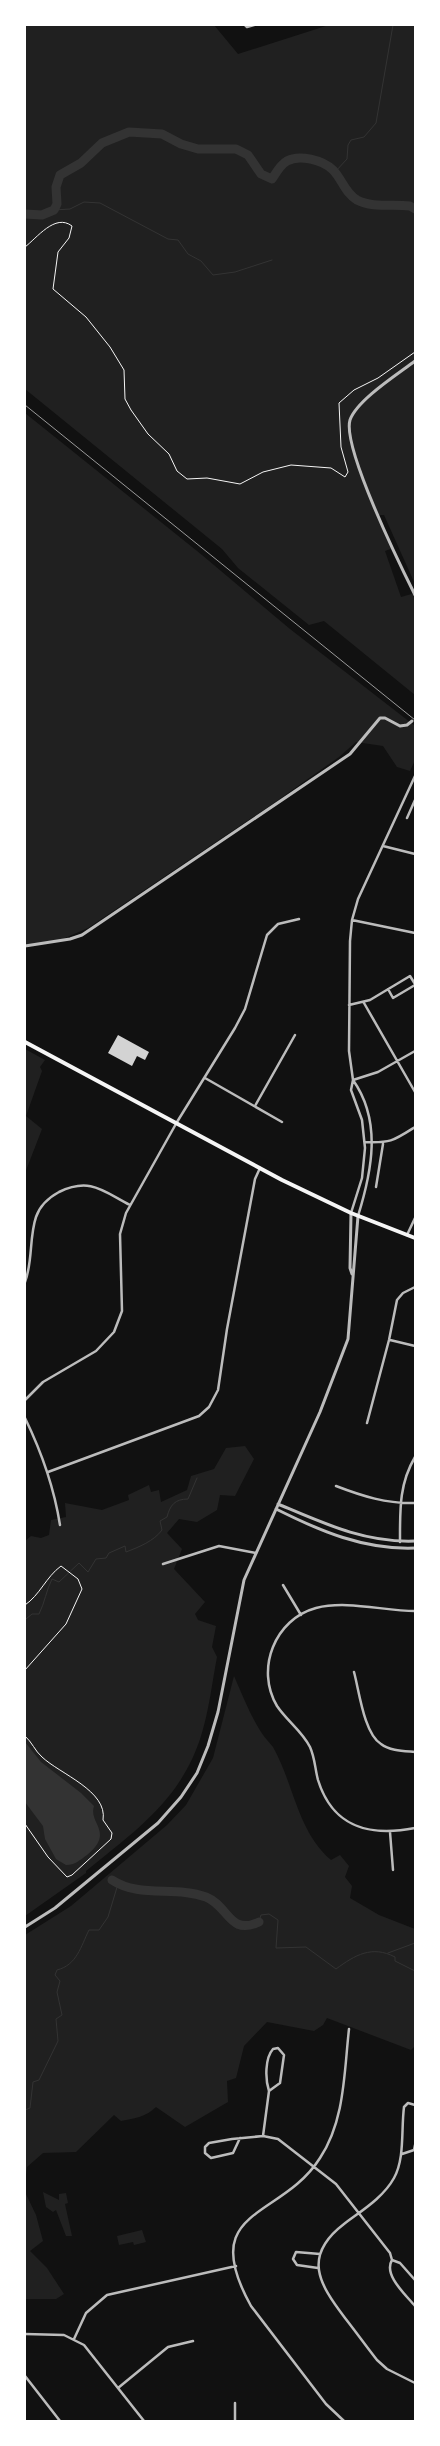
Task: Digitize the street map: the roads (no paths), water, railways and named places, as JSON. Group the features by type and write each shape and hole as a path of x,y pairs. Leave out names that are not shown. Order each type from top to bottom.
{"main road":[{"path":"25,1042 260,1168 351,1214 415,1238"}],"street":[{"path":"245,25 247,27 254,25"},
{"path":"415,361 360,406 351,419 349,428 353,453 415,595"},
{"path":"25,946 70,939 82,935 350,754 380,718 385,718 400,726 407,725 412,721"},
{"path":"25,1927 55,1908 158,1823 181,1797 197,1773 208,1746 218,1712 239,1599 256,1553 337,1373 348,1339 352,1275 350,1268 351,1214 362,1178 365,1142 362,1120 351,1090 353,1080 349,1051 352,920 358,899 415,776"},
{"path":"407,818 415,800"},
{"path":"382,846 415,854"},
{"path":"25,1400 43,1382 96,1351 114,1332 122,1311 120,1234 130,1205 245,1009 267,935 278,924 299,919"},
{"path":"352,920 415,933"},
{"path":"350,1004 364,1003 410,976 415,985 393,998 388,989"},
{"path":"364,1003 415,1092"},
{"path":"255,1106 295,1035"},
{"path":"353,1080 378,1072 415,1051"},
{"path":"206,1078 282,1122"},
{"path":"352,1275 355,1268 358,1216 369,1180 373,1142 369,1118 359,1089 353,1080"},
{"path":"365,1142 383,1144 393,1141 415,1127"},
{"path":"376,1187 383,1144"},
{"path":"48,1472 199,1416 214,1402 218,1390 227,1329 255,1178 260,1168"},
{"path":"25,1282 30,1264 36,1218 40,1207 51,1197 70,1187 85,1184 97,1187 130,1205"},
{"path":"408,1235 415,1218"},
{"path":"367,1423 390,1340 397,1300 403,1293 415,1287"},
{"path":"390,1340 415,1346"},
{"path":"25,1418 48,1472 56,1500 60,1525"},
{"path":"400,1542 400,1504 407,1470 415,1456"},
{"path":"336,1486 366,1497 400,1504 415,1503"},
{"path":"278,1504 347,1533 400,1542 415,1541"},
{"path":"276,1509 330,1534 353,1541 400,1548 415,1548"},
{"path":"163,1564 219,1546 256,1553"},
{"path":"283,1586 301,1615"},
{"path":"415,1611 331,1606 316,1608 301,1615 281,1632 270,1656 268,1681 273,1696 284,1715 303,1734 311,1748 324,1795 334,1810 363,1830 390,1832 415,1828"},
{"path":"354,1672 368,1728 374,1738 387,1747 415,1752"},
{"path":"390,1832 393,1870"},
{"path":"344,2421 326,2404 252,2306 242,2289 236,2266 234,2242 244,2223 298,2183 315,2166 330,2143 337,2125 349,2030"},
{"path":"263,2136 269,2090 267,2084 268,2058 273,2049 278,2048 284,2054 280,2083 269,2090"},
{"path":"415,2105 408,2103 404,2107 402,2154 395,2177 389,2186 328,2238 320,2254 318,2268 325,2292 377,2360 387,2369 415,2383"},
{"path":"240,2138 233,2153 211,2158 205,2153 205,2147 209,2143 240,2138 263,2136 278,2139 336,2184 359,2212 390,2253 392,2260 389,2265 390,2273 415,2306"},
{"path":"402,2154 414,2150 415,2145"},
{"path":"318,2268 297,2265 293,2259 296,2252 301,2251 320,2254"},
{"path":"392,2260 400,2263 415,2280"},
{"path":"74,2339 86,2313 107,2295 236,2266"},
{"path":"25,2334 57,2334 74,2339 84,2345 144,2421"},
{"path":"118,2388 168,2347 192,2341"},
{"path":"25,2376 60,2421"},
{"path":"235,2403 235,2421"}],"waterway":[{"path":"335,172 347,159 348,145 351,140 364,137 376,123 393,25"},
{"path":"25,214 42,215 54,210 57,204 56,187 60,175 81,163 102,143 129,132 162,134 181,144 198,149 236,149 248,155 261,174 272,179 280,167 287,161 298,158 311,159 329,166 349,194 357,200 376,205 410,206 415,209"},
{"path":"54,210 70,209 84,202 100,203 168,239 178,240 188,254 201,261 213,275 235,272 272,260"},
{"path":"26,1619 32,1614 39,1614 52,1579 59,1582 79,1563 88,1572 96,1559 106,1558 109,1553 125,1546 126,1552 141,1546 155,1537 162,1530 160,1521 167,1517 170,1509 176,1502 188,1499 197,1478"},
{"path":"112,1880 134,1889 182,1892 206,1897 214,1901 235,1923 249,1925 259,1922"},
{"path":"25,2110 30,2108 33,2082 39,2080 58,2041 56,2019 62,2015 57,1992 60,1981 55,1975 57,1970 64,1968 74,1959 89,1930 99,1930 108,1917 118,1884"},
{"path":"259,1922 261,1915 269,1914 278,1920 276,1948 306,1947 336,1969 364,1953 379,1952 395,1957 395,1961 415,1971"},
{"path":"388,1953 415,1943"}],"railway":[{"path":"25,405 415,720"}]}
